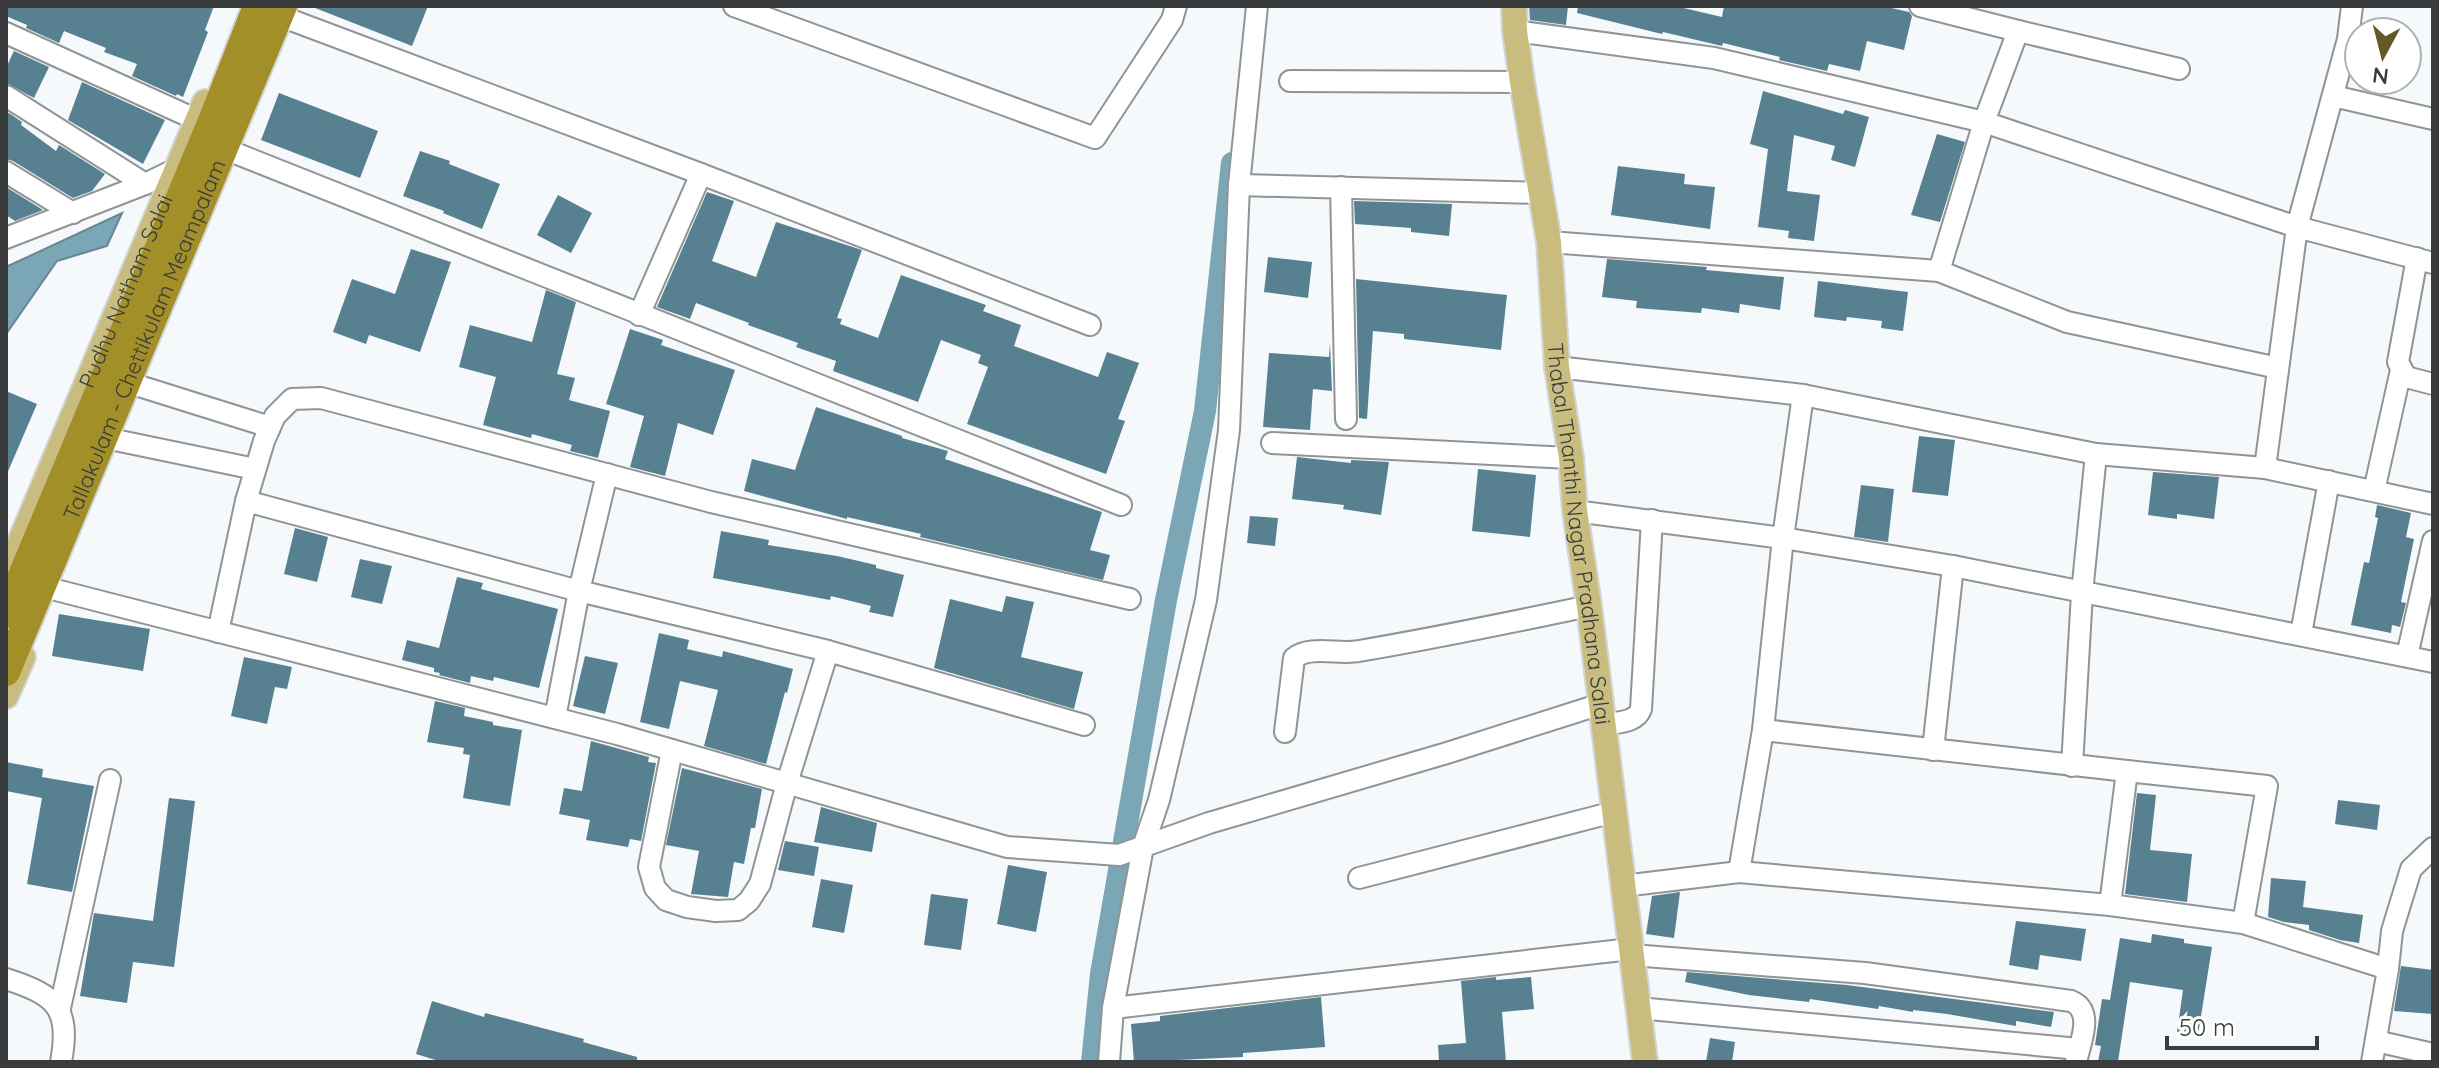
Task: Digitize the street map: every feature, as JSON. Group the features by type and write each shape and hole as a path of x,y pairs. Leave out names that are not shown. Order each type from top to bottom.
{"highway":[{"name":"Tallakulam - Chettikulam Meampalam","path":"6,614 257,6"},
{"name":"Tallakulam - Chettikulam Meampalam","path":"6,672 290,11"}],"main road":[{"name":"Pudhu Natham Salai","path":"6,575 14,536 176,169 244,6"},
{"name":"Thabal Thanthi Nagar Pradhana Salai","path":"1514,6 1522,82 1549,242 1557,367 1571,458 1575,511 1645,1062"},
{"path":"6,696 235,153 290,11"}],"street":[{"path":"734,6 1095,138 1172,20 1176,6"},
{"path":"1109,1062 1113,1008 1142,847 1159,800 1206,600 1229,430 1239,185 1257,6"},
{"path":"1920,6 2179,69"},
{"path":"2265,468 2297,227 2348,39 2352,6"},
{"path":"290,11 1090,325"},
{"path":"1515,31 1714,58 1984,122 2297,227 2425,260 2398,362 2406,377 2433,384"},
{"path":"1939,271 1984,122 2018,31"},
{"path":"6,33 197,120"},
{"path":"1290,81 1522,82"},
{"path":"6,96 145,184"},
{"path":"2333,96 2433,119"},
{"path":"235,153 1121,505"},
{"path":"6,238 176,169"},
{"path":"6,172 73,213"},
{"path":"639,315 701,174"},
{"path":"1239,185 1540,193"},
{"path":"1341,187 1346,419"},
{"path":"1549,242 1939,271 2067,322 2278,368"},
{"path":"1557,367 1803,395 2096,454 2265,468 2433,504"},
{"path":"2374,491 2401,370"},
{"path":"136,385 270,427"},
{"path":"1739,872 1763,730 1783,538 1803,395"},
{"path":"218,632 255,469 275,416 292,399 321,398 711,502 1130,599"},
{"path":"115,440 255,469"},
{"path":"1272,443 1571,458"},
{"path":"2072,766 2082,593 2096,454"},
{"path":"555,718 579,591 607,474"},
{"path":"2301,634 2329,481"},
{"path":"246,501 579,591 828,651 1084,725"},
{"path":"1575,511 1783,538 1953,566 2433,662"},
{"path":"52,589 555,718 1007,847 1119,855 1209,823 1447,753 1602,714 1633,719 1641,709 1652,520"},
{"path":"2407,656 2433,541"},
{"path":"1933,750 1953,566"},
{"path":"1285,732 1294,658 1297,655 1307,652 1352,652 1589,606"},
{"path":"672,750 649,867 655,888 666,900 687,907 738,910 749,901 760,884 828,651"},
{"path":"1763,730 2267,786 2243,923"},
{"path":"2110,905 2127,771"},
{"path":"61,1062 64,1022 60,1008 110,780"},
{"path":"1359,878 1614,812"},
{"path":"2372,1062 2392,931 2411,869 2433,848"},
{"path":"1623,886 1739,872 2110,905 2243,923 2388,969"},
{"path":"1113,1008 1631,952 1865,973 2071,1001 2083,1010 2085,1022 2078,1055 1638,1008"},
{"path":"6,979 44,995 60,1008"},
{"path":"2376,1041 2433,1054"}],"water":[{"path":"122,213 107,246 57,261 6,334 6,267"}],"building":[{"path":"6,6 214,6 205,30 208,32 183,97 132,76 137,64 104,52 106,48 64,31 59,43 26,28 27,25 6,16"},
{"path":"310,6 428,6 412,46"},
{"path":"1529,6 1568,6 1566,25 1530,20"},
{"path":"1578,6 1675,6 1722,17 1724,6 1883,6 1909,12 1912,16 1904,50 1867,41 1860,71 1829,64 1827,71 1723,43 1722,46 1662,34 1577,13"},
{"path":"14,51 49,67 34,98 6,83 6,68"},
{"path":"82,82 165,120 143,164 68,120"},
{"path":"1763,91 1843,114 1845,110 1869,117 1855,167 1831,160 1835,146 1794,135 1787,191 1820,195 1814,241 1788,238 1789,231 1758,227 1768,149 1750,144"},
{"path":"279,93 378,131 360,178 261,140"},
{"path":"9,113 56,151 59,145 105,174 92,191 73,198 6,159 6,114"},
{"path":"1937,134 1965,142 1940,222 1911,215"},
{"path":"420,151 500,184 482,229 403,196"},
{"path":"1618,166 1685,174 1684,184 1715,187 1710,229 1611,215"},
{"path":"6,187 43,210 15,221 6,215"},
{"path":"707,192 734,201 712,261 756,277 776,222 862,250 837,318 842,319 840,324 878,338 901,275 986,305 983,311 1021,325 1014,346 1098,377 1107,352 1139,363 1118,419 1125,421 1106,474 967,424 988,367 978,363 981,355 941,340 918,402 833,371 836,361 696,303 690,319 657,307"},
{"path":"558,195 592,213 571,253 537,235"},
{"path":"1354,201 1452,204 1449,236 1411,232 1411,228 1355,224"},
{"path":"411,249 451,262 420,352 369,335 366,344 333,332 352,279 395,294"},
{"path":"1268,257 1312,262 1308,298 1264,292"},
{"path":"1607,259 1784,277 1780,310 1740,304 1739,313 1702,308 1701,313 1636,308 1637,301 1602,297"},
{"path":"1356,279 1507,295 1501,350 1404,339 1404,334 1373,331 1367,419 1359,418"},
{"path":"1818,281 1908,292 1903,331 1881,328 1882,321 1814,317"},
{"path":"546,290 576,302 557,374 575,378 569,400 610,411 598,458 570,451 572,445 483,425 496,377 459,367 470,325 532,342"},
{"path":"630,329 663,340 661,345 735,370 713,435 678,423 665,476 630,467 644,416 606,404"},
{"path":"1330,343 1332,391 1313,389 1310,430 1263,427 1269,353 1329,357"},
{"path":"6,391 37,404 6,476"},
{"path":"816,407 948,451 945,459 1102,512 1090,550 1110,555 1103,580 744,491 752,459 795,470"},
{"path":"1919,436 1955,440 1948,496 1912,492"},
{"path":"1297,457 1351,463 1351,460 1389,462 1381,515 1343,509 1344,505 1292,499"},
{"path":"1478,469 1536,475 1530,537 1472,531"},
{"path":"2153,472 2219,477 2214,519 2177,514 2177,519 2148,515"},
{"path":"1861,485 1894,489 1888,542 1854,537"},
{"path":"2377,505 2411,513 2406,537 2414,539 2401,602 2406,603 2400,627 2392,625 2391,633 2351,625 2364,562 2369,563 2378,518 2375,517"},
{"path":"1250,516 1278,518 1275,546 1247,543"},
{"path":"295,528 328,537 317,582 284,574"},
{"path":"721,531 769,540 768,545 876,565 876,568 904,575 893,617 869,612 871,606 831,596 830,600 713,578"},
{"path":"360,559 392,566 382,604 351,597"},
{"path":"457,577 483,583 481,589 558,609 539,688 494,677 493,681 471,676 470,683 439,675 434,668 402,660 407,640 439,648"},
{"path":"1006,596 1034,602 1021,657 1083,672 1074,709 934,668 950,599 1002,612"},
{"path":"59,614 150,629 143,671 52,656"},
{"path":"659,633 689,640 687,649 722,657 723,651 793,669 766,764 704,746 718,690 680,681 669,729 640,722"},
{"path":"585,656 618,663 605,714 573,706"},
{"path":"244,657 292,667 287,689 275,687 267,724 231,716"},
{"path":"435,701 465,708 464,716 522,730 510,806 463,798 470,755 463,754 464,748 427,742"},
{"path":"591,741 649,757 648,762 656,763 641,841 630,839 628,847 586,840 590,820 559,814 564,788 582,791"},
{"path":"6,762 43,769 42,777 94,786 72,892 27,884 42,798 6,791"},
{"path":"682,768 762,789 744,864 734,862 728,897 691,894 699,851 666,845"},
{"path":"2137,793 2156,795 2150,850 2192,854 2187,902 2125,894"},
{"path":"169,798 195,801 174,967 133,962 127,1003 80,996 94,913 153,921"},
{"path":"2338,800 2380,805 2377,830 2335,824"},
{"path":"821,807 877,823 872,852 814,842"},
{"path":"785,841 819,847 814,876 778,870"},
{"path":"1008,865 1047,872 1036,932 997,924"},
{"path":"2271,878 2306,881 2303,907 2363,915 2359,943 2309,930 2309,925 2268,917"},
{"path":"821,879 853,885 844,933 812,927"},
{"path":"1680,892 1674,938 1646,934 1652,896"},
{"path":"931,894 968,899 961,950 924,945"},
{"path":"2016,921 2086,929 2081,961 2040,955 2038,970 2009,965"},
{"path":"2152,934 2212,947 2198,1035 2177,1032 2183,990 2130,982 2118,1062 2098,1062 2101,1046 2095,1045 2102,999 2110,1000 2120,938 2151,943"},
{"path":"2401,966 2433,970 2433,1014 2394,1011"},
{"path":"1687,972 1847,985 2054,1012 2051,1027 2016,1021 2016,1026 1879,1006 1878,1009 1810,999 1809,1002 1749,995 1685,982"},
{"path":"1496,977 1496,980 1531,977 1534,1009 1502,1012 1506,1062 1439,1062 1438,1045 1466,1043 1461,981"},
{"path":"1321,997 1325,1047 1243,1053 1243,1057 1134,1062 1131,1024 1160,1021 1160,1016"},
{"path":"432,1001 484,1017 485,1013 584,1039 583,1042 637,1057 637,1062 442,1062 416,1054"},
{"path":"1710,1038 1735,1042 1732,1062 1706,1062"}],"waterway":[{"path":"1092,1062 1101,974 1166,600 1205,411 1232,163"}]}
